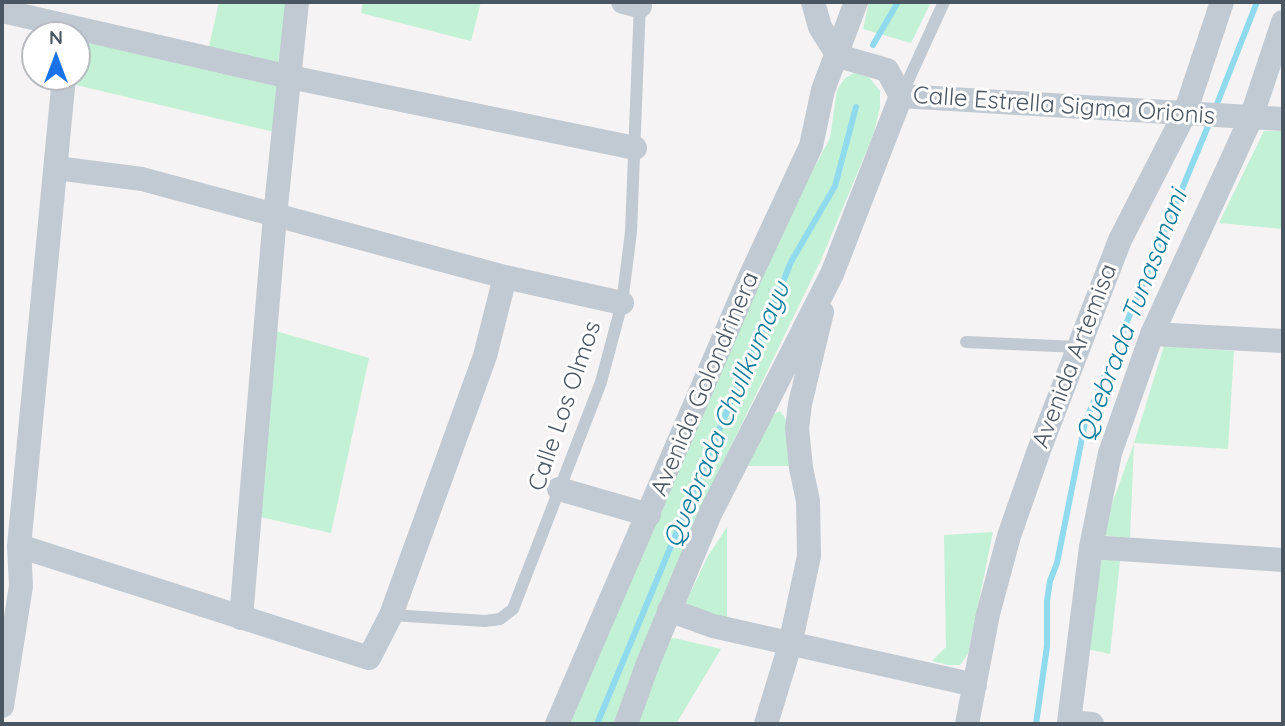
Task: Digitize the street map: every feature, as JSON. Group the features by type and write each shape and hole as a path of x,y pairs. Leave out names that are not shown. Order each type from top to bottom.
{"street":[{"path":"241,618 275,216 297,2"},
{"path":"813,2 820,27 838,55"},
{"name":"Avenida Golondrinera","path":"557,724 750,277 811,146 823,90 856,2"},
{"name":"Avenida Artemisa","path":"967,724 988,614 1009,536 1120,240 1203,114 1222,2"},
{"path":"2,11 34,21"},
{"path":"1080,723 1091,547 1110,453 1152,334 1251,118 1283,22"},
{"path":"91,36 635,148"},
{"name":"Calle Estrella Sigma Orionis","path":"838,55 887,70 901,96 1283,119"},
{"path":"2,706 21,586 19,546 63,91"},
{"path":"626,724 669,610 710,514 832,274 901,96"},
{"path":"56,168 142,179 505,277 622,303"},
{"path":"766,724 790,645 809,556 808,501 797,428 800,404 832,274"},
{"path":"19,546 369,658 391,615 485,356 505,277"},
{"path":"1152,334 1283,341"},
{"path":"559,489 649,515"},
{"path":"1091,547 1283,560"},
{"path":"669,610 713,626 790,645 975,685"}],"lane":[{"path":"901,96 944,2"},
{"name":"Calle Los Olmos","path":"391,615 485,621 500,619 513,609 601,382 622,303 631,232 635,148 634,3"},
{"path":"966,342 1078,347"}],"green space":[{"path":"219,2 286,2 282,64 209,47"},
{"path":"363,2 481,2 471,41 361,13"},
{"path":"869,2 931,2 911,43 863,29"},
{"path":"91,43 280,87 274,132 91,89"},
{"path":"854,73 869,77 880,91 880,107 874,133 821,260 696,518 615,724 566,724 778,236 830,138 837,90 845,78"},
{"path":"1264,131 1283,131 1283,229 1219,223"},
{"path":"276,331 369,358 331,533 256,516"},
{"path":"1164,346 1234,351 1228,449 1134,443"},
{"path":"780,411 786,420 790,466 745,466 770,416"},
{"path":"1134,443 1130,538 1101,535"},
{"path":"727,527 727,619 685,604 708,556"},
{"path":"993,532 968,654 960,665 932,661 946,647 944,535"},
{"path":"1102,558 1120,561 1110,654 1087,649"},
{"path":"674,638 721,649 676,724 634,724 666,641"}],"waterway":[{"name":"Quebrada Chullkumayu","path":"873,45 898,2"},
{"name":"Quebrada Tunasanani","path":"1215,109 1257,2"},
{"name":"Quebrada Chullkumayu","path":"597,724 791,262 835,186 856,107"},
{"name":"Quebrada Tunasanani","path":"1036,724 1047,646 1050,581 1057,563 1085,423 1211,119"}]}
